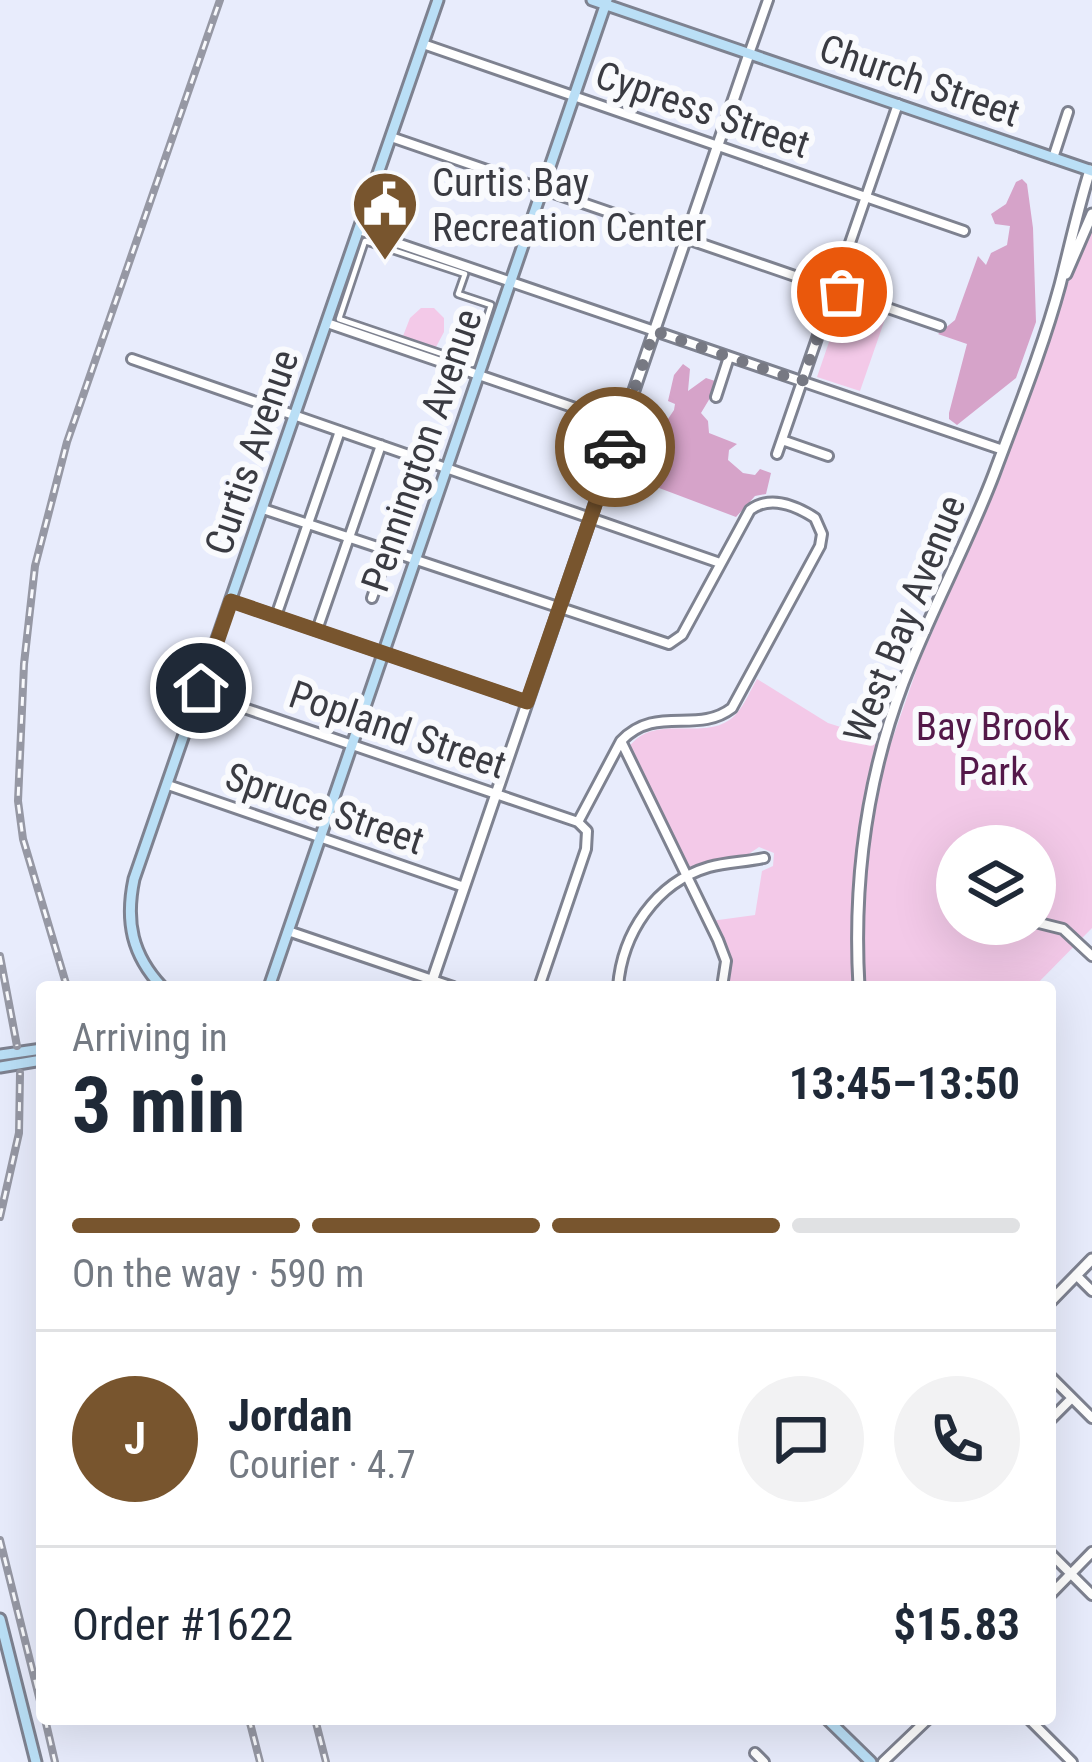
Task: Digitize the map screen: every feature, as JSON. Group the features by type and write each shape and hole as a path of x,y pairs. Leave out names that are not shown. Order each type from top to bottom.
{"main road":[{"name":"Curtis Avenue","path":"158,981 136,951 129,915 134,879 438,0"},
{"name":"Church Street","path":"592,0 1091,171"},
{"name":"Pennington Avenue","path":"270,981 606,2"},
{"path":"0,1055 36,1050"},
{"path":"0,1067 36,1061"},
{"path":"0,1619 36,1762"},
{"path":"833,1725 871,1762"}],"street":[{"path":"432,981 768,0"},
{"name":"Cypress Street","path":"422,44 964,231"},
{"path":"778,454 898,104"},
{"path":"1053,158 1068,112"},
{"path":"391,137 940,326"},
{"name":"West Bay Avenue","path":"1060,284 1070,232 1091,171"},
{"name":"West Bay Avenue","path":"859,981 859,886 865,825 880,755 910,665 1003,450 1060,284 1092,214"},
{"path":"358,230 1003,450"},
{"path":"365,241 465,274 458,294 491,305 472,364 339,319 365,241"},
{"path":"327,323 622,424"},
{"path":"716,397 729,357"},
{"path":"132,359 721,563"},
{"path":"277,616 340,431"},
{"path":"782,440 828,456"},
{"path":"317,630 381,445"},
{"path":"263,508 664,643 682,635 743,522 762,502 783,504 815,518 822,534 820,546 732,708 709,719 648,722 621,741 578,822 587,831 588,842 541,981"},
{"path":"372,598 388,551"},
{"path":"231,601 527,702"},
{"name":"Popland Street","path":"200,693 578,822"},
{"path":"621,741 724,954 723,981"},
{"name":"Spruce Street","path":"168,785 464,887"},
{"path":"619,981 631,932 660,896 711,867 764,858"},
{"path":"1056,927 1092,956"},
{"path":"288,931 426,981"},
{"path":"1056,1295 1092,1259"},
{"path":"1076,1275 1092,1291"},
{"path":"1056,1382 1092,1418"},
{"path":"1056,1414 1072,1398"},
{"path":"1056,1589 1092,1552"},
{"path":"1056,1559 1092,1595"},
{"path":"883,1762 922,1725"},
{"path":"1035,1725 1072,1762"},
{"path":"755,1753 764,1762"}],"green space":[{"name":"Bay Brook Park","path":"1092,227 1092,928 1040,981 726,981 730,964 711,921 755,915 762,871 773,866 774,853 759,847 740,860 689,869 629,747 653,731 725,722 740,709 757,679 828,723 891,743 920,660 1000,479 1071,274"},
{"path":"842,304 885,319 860,391 817,377"},
{"path":"421,308 434,308 444,318 444,332 436,347 403,336 410,318"}],"shaded area":[{"path":"1022,179 1027,184 1033,228 1036,322 1016,378 957,425 949,413 967,344 938,334 955,320 978,256 986,265 991,253 1007,245 1010,226 995,224 991,214 1006,204"},
{"path":"683,364 690,369 688,391 706,378 715,381 716,388 701,413 709,433 737,444 729,450 728,460 743,473 755,475 760,469 771,473 766,494 755,496 736,517 630,477 620,468 624,456 642,458 674,410 675,404 668,401 674,375"}],"railway":[{"path":"65,981 23,839 18,801 24,664 35,566 67,442 220,0"},
{"path":"0,956 17,1046"},
{"path":"0,1217 19,1133 20,1073"},
{"path":"0,1540 36,1685"},
{"path":"46,1725 55,1762"},
{"path":"251,1725 260,1762"},
{"path":"317,1725 326,1762"}],"way so far":[{"path":"615,447 654,331 802,382 834,290 842,292"}],"place":[{"name":"Curtis Bay Recreation Center","path":"385,263"}],"route":[{"path":"201,688 231,601 527,702 615,447"}]}
